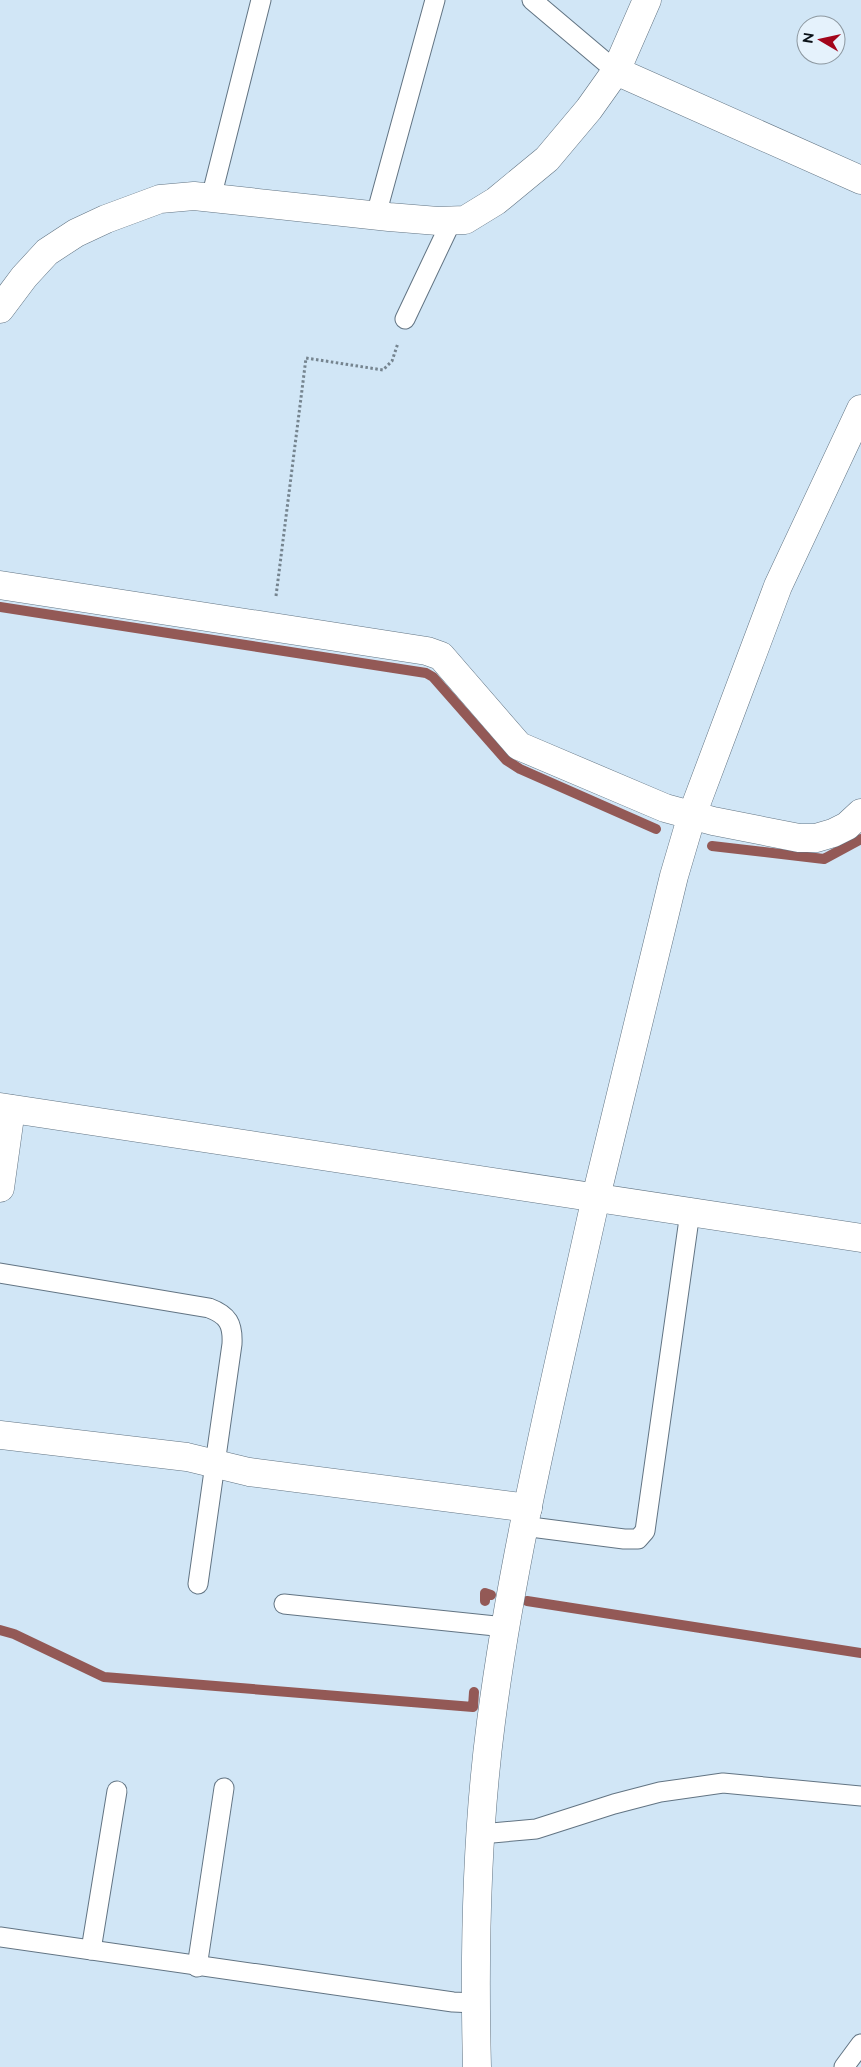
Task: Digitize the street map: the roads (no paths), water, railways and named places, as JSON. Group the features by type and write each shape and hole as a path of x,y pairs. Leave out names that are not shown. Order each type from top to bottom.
{"street":[{"path":"0,308 24,276 48,252 76,233 106,219 160,200 194,196 376,215 465,220 496,201 547,159 616,72 647,0"},
{"path":"616,72 861,180"},
{"path":"477,2067 475,2003 481,1834 491,1724 505,1627 525,1517 596,1197 670,894 692,815 778,586 861,409"},
{"path":"0,586 427,651 441,656 519,746 665,808 800,838 816,838 847,826 861,813"},
{"path":"0,1188 6,1108 861,1238"},
{"path":"0,1435 214,1462 250,1472 525,1517"}],"lane":[{"path":"212,198 261,0"},
{"path":"376,215 435,0"},
{"path":"532,0 616,72"},
{"path":"405,319 452,220"},
{"path":"525,1517 624,1539 638,1539 645,1531 690,1212"},
{"path":"0,1273 209,1308 220,1312 230,1321 233,1331 198,1584"},
{"path":"284,1604 505,1627"},
{"path":"481,1834 536,1829 651,1794 723,1784 861,1796"},
{"path":"197,1967 224,1788"},
{"path":"91,1950 117,1790"},
{"path":"0,1937 197,1967 453,2002 475,2003"},
{"path":"844,2067 861,2044"}],"waterway":[{"path":"0,607 426,673 433,677 506,760 520,769 656,829"},
{"path":"712,846 824,859 861,839"},
{"path":"485,1601 485,1593 491,1595"},
{"path":"527,1601 861,1653"},
{"path":"0,1630 14,1634 104,1677 473,1707 474,1692"}]}
